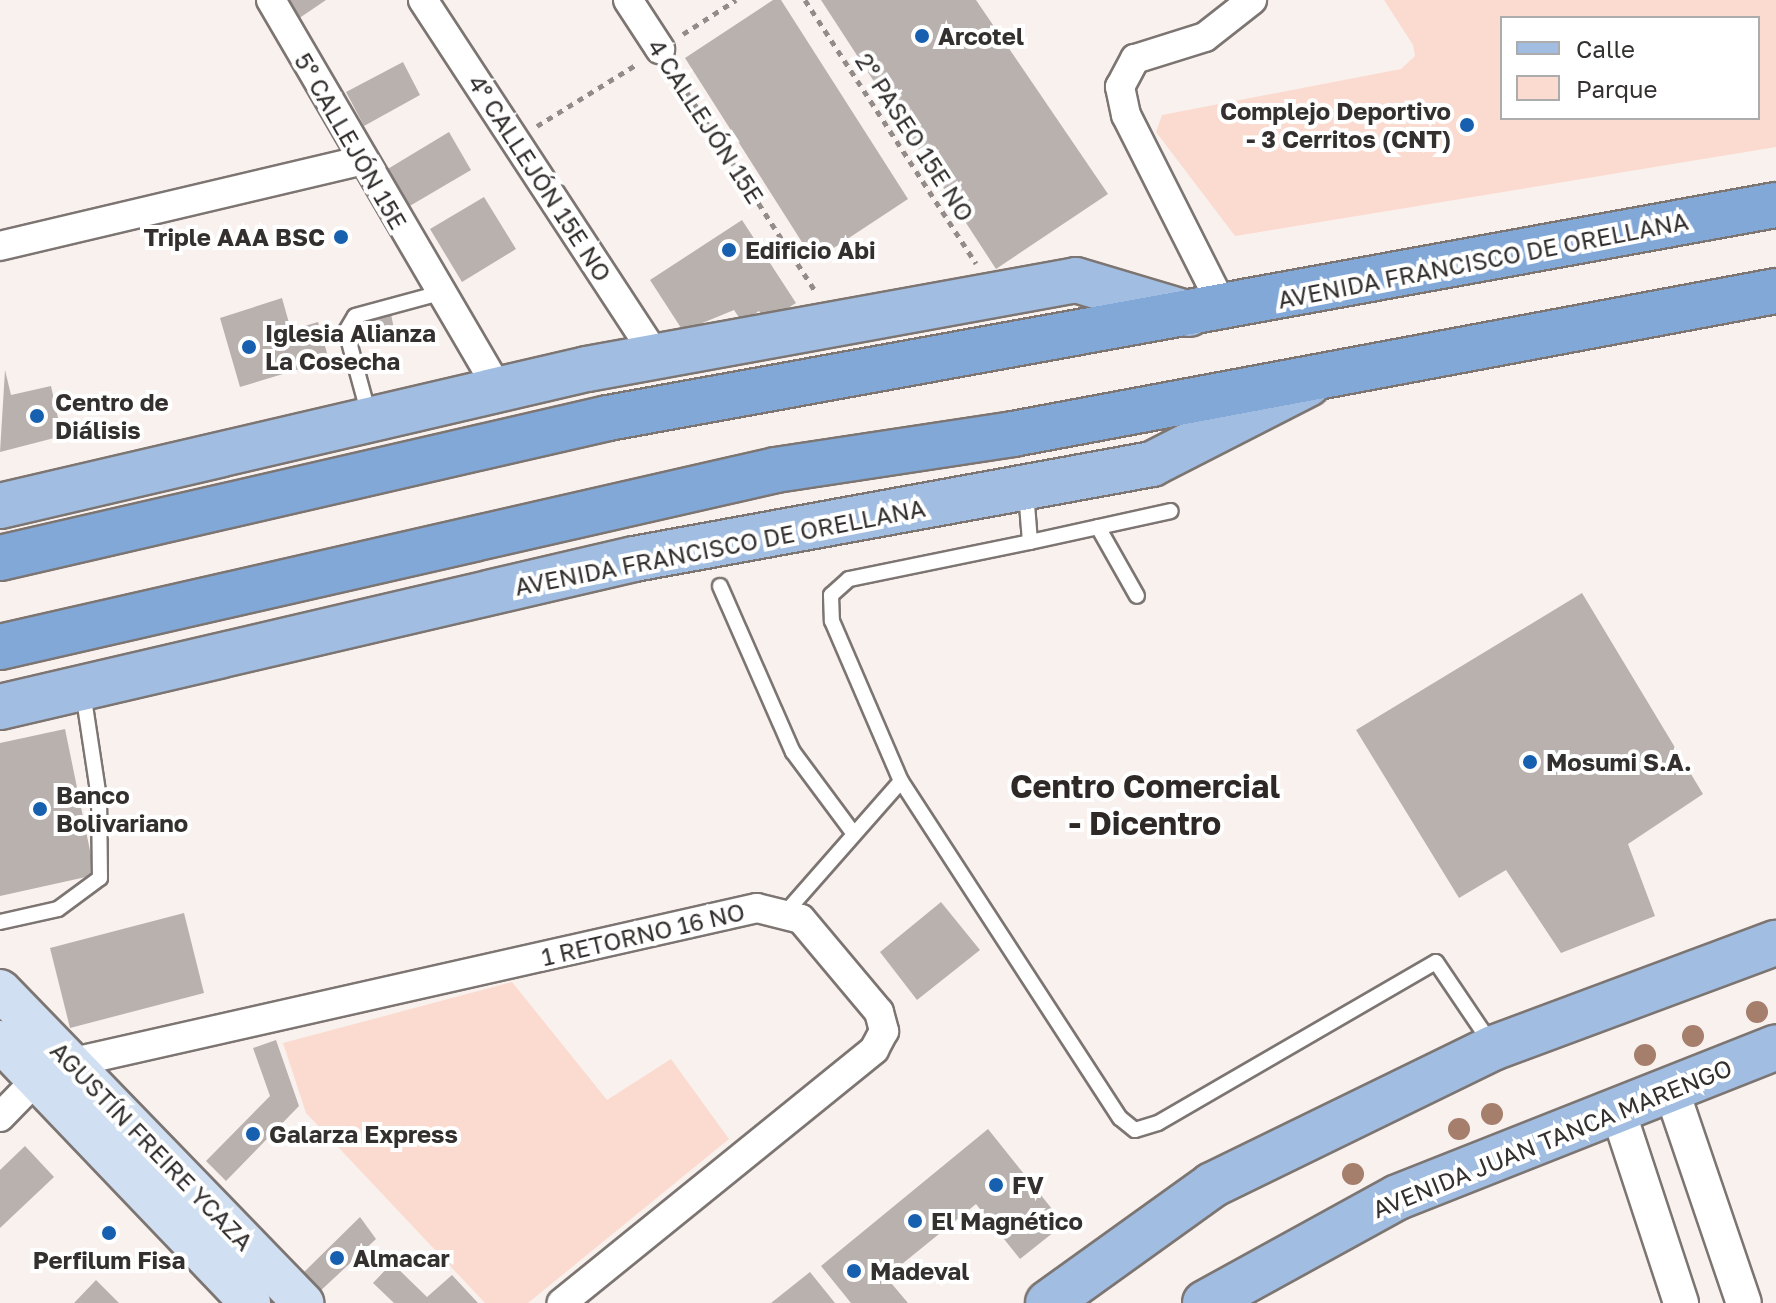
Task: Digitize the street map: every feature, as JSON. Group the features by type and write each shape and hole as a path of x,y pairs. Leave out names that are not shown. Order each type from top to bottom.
{"highway":[{"name":"AVENIDA FRANCISCO DE ORELLANA","path":"0,558 608,418 1776,205"},
{"name":"AVENIDA FRANCISCO DE ORELLANA","path":"0,647 630,500 1776,291"}],"main road":[{"name":"AVENIDA FRANCISCO DE ORELLANA","path":"0,506 498,389 656,356 1076,280 1207,311"},
{"name":"AVENIDA FRANCISCO DE ORELLANA","path":"0,707 634,559 1152,464 1331,373"},
{"path":"1048,1303 1212,1185 1493,1048 1776,943"},
{"name":"AGUSTÍN FREIRE YCAZA","path":"0,990 74,1062 303,1303"},
{"name":"AGUSTÍN FREIRE YCAZA","path":"0,1041 250,1303"},
{"name":"AVENIDA JUAN TANCA MARENGO","path":"1205,1303 1249,1291 1398,1197 1670,1086 1776,1047"}],"street":[{"name":"5° CALLEJÓN 15E","path":"271,0 359,161 498,389"},
{"name":"4° CALLEJÓN 15E NO","path":"423,0 656,356"},
{"name":"4 CALLEJÓN 15E","path":"628,0 660,49"},
{"path":"1207,311 1126,115 1120,87 1135,59 1205,37 1252,0"},
{"path":"0,246 359,161"},
{"name":"1 RETORNO 16 NO","path":"74,1062 757,908 786,912"},
{"path":"562,1303 874,1050 884,1031 879,1012 801,919 786,912"},
{"path":"0,1117 37,1079"},
{"path":"1670,1086 1744,1303"},
{"path":"1617,1108 1681,1303"}],"lane":[{"path":"370,419 346,331 355,316 436,287"},
{"path":"1026,488 1030,542"},
{"path":"1171,511 849,579 831,595 832,621 901,781 1120,1118 1135,1130 1436,962 1493,1048"},
{"path":"1098,527 1137,596"},
{"path":"720,586 793,752 854,834"},
{"path":"0,922 58,909 100,878 100,813 82,688"},
{"path":"786,912 901,781"}],"path":[{"path":"514,141 736,0"},
{"name":"2° PASEO 15E NO","path":"805,0 996,294"},
{"name":"4 CALLEJÓN 15E","path":"660,49 836,323"}],"green space":[{"name":"Complejo Deportivo - 3 Cerritos (CNT)","path":"1384,0 1776,0 1776,147 1235,236 1156,132 1162,115 1401,69 1415,56 1413,45"},
{"path":"512,982 607,1100 671,1059 729,1139 528,1303 485,1303 306,1113 283,1043"}],"building":[{"path":"285,0 326,0 298,19"},
{"path":"773,0 781,0 908,199 814,261 685,58"},
{"path":"821,0 976,0 1108,194 996,269"},
{"path":"403,62 420,95 364,126 346,92"},
{"path":"449,132 471,170 408,207 386,170"},
{"path":"484,197 516,249 462,282 430,229"},
{"name":"Edificio Abi","path":"742,220 796,303 766,322 759,311 742,322 734,310 683,331 650,280"},
{"path":"282,298 291,330 318,322 329,360 240,387 220,318"},
{"path":"391,314 396,339 362,346 357,322"},
{"name":"Centro de Diálisis","path":"5,370 11,395 51,386 62,436 0,452"},
{"name":"Mosumi S.A.","path":"1582,593 1703,794 1628,844 1655,916 1561,953 1506,870 1459,898 1356,730"},
{"name":"Banco Bolivariano","path":"65,729 95,875 0,896 0,743"},
{"path":"941,902 980,950 917,1000 880,952"},
{"path":"184,913 204,993 70,1028 50,948"},
{"name":"Galarza Express","path":"276,1040 299,1106 226,1181 206,1161 270,1096 253,1048"},
{"path":"988,1129 1064,1224 1020,1259 976,1204 886,1277 908,1303 851,1303 821,1266"},
{"path":"25,1146 54,1177 0,1228 0,1170"},
{"name":"Almacar","path":"360,1217 376,1239 317,1294 299,1277"},
{"path":"392,1263 427,1297 452,1275 478,1303 394,1303 373,1283"},
{"path":"810,1272 835,1303 771,1303"},
{"path":"96,1280 119,1303 74,1303"}],"place":[{"name":"Arcotel","path":"922,36"},
{"name":"Complejo Deportivo - 3 Cerritos (CNT)","path":"1467,125"},
{"name":"Triple AAA BSC","path":"341,237"},
{"name":"Edificio Abi","path":"729,250"},
{"name":"Iglesia Alianza La Cosecha","path":"249,347"},
{"name":"Centro de Diálisis","path":"37,416"},
{"name":"Mosumi S.A.","path":"1530,762"},
{"name":"Banco Bolivariano","path":"40,809"},
{"name":"Galarza Express","path":"253,1134"},
{"name":"FV","path":"996,1185"},
{"name":"El Magnético","path":"915,1221"},
{"name":"Perfilum Fisa","path":"109,1233"},
{"name":"Almacar","path":"337,1258"},
{"name":"Madeval","path":"854,1271"}],"district":[{"name":"Centro Comercial - Dicentro","path":"1145,806"}]}
